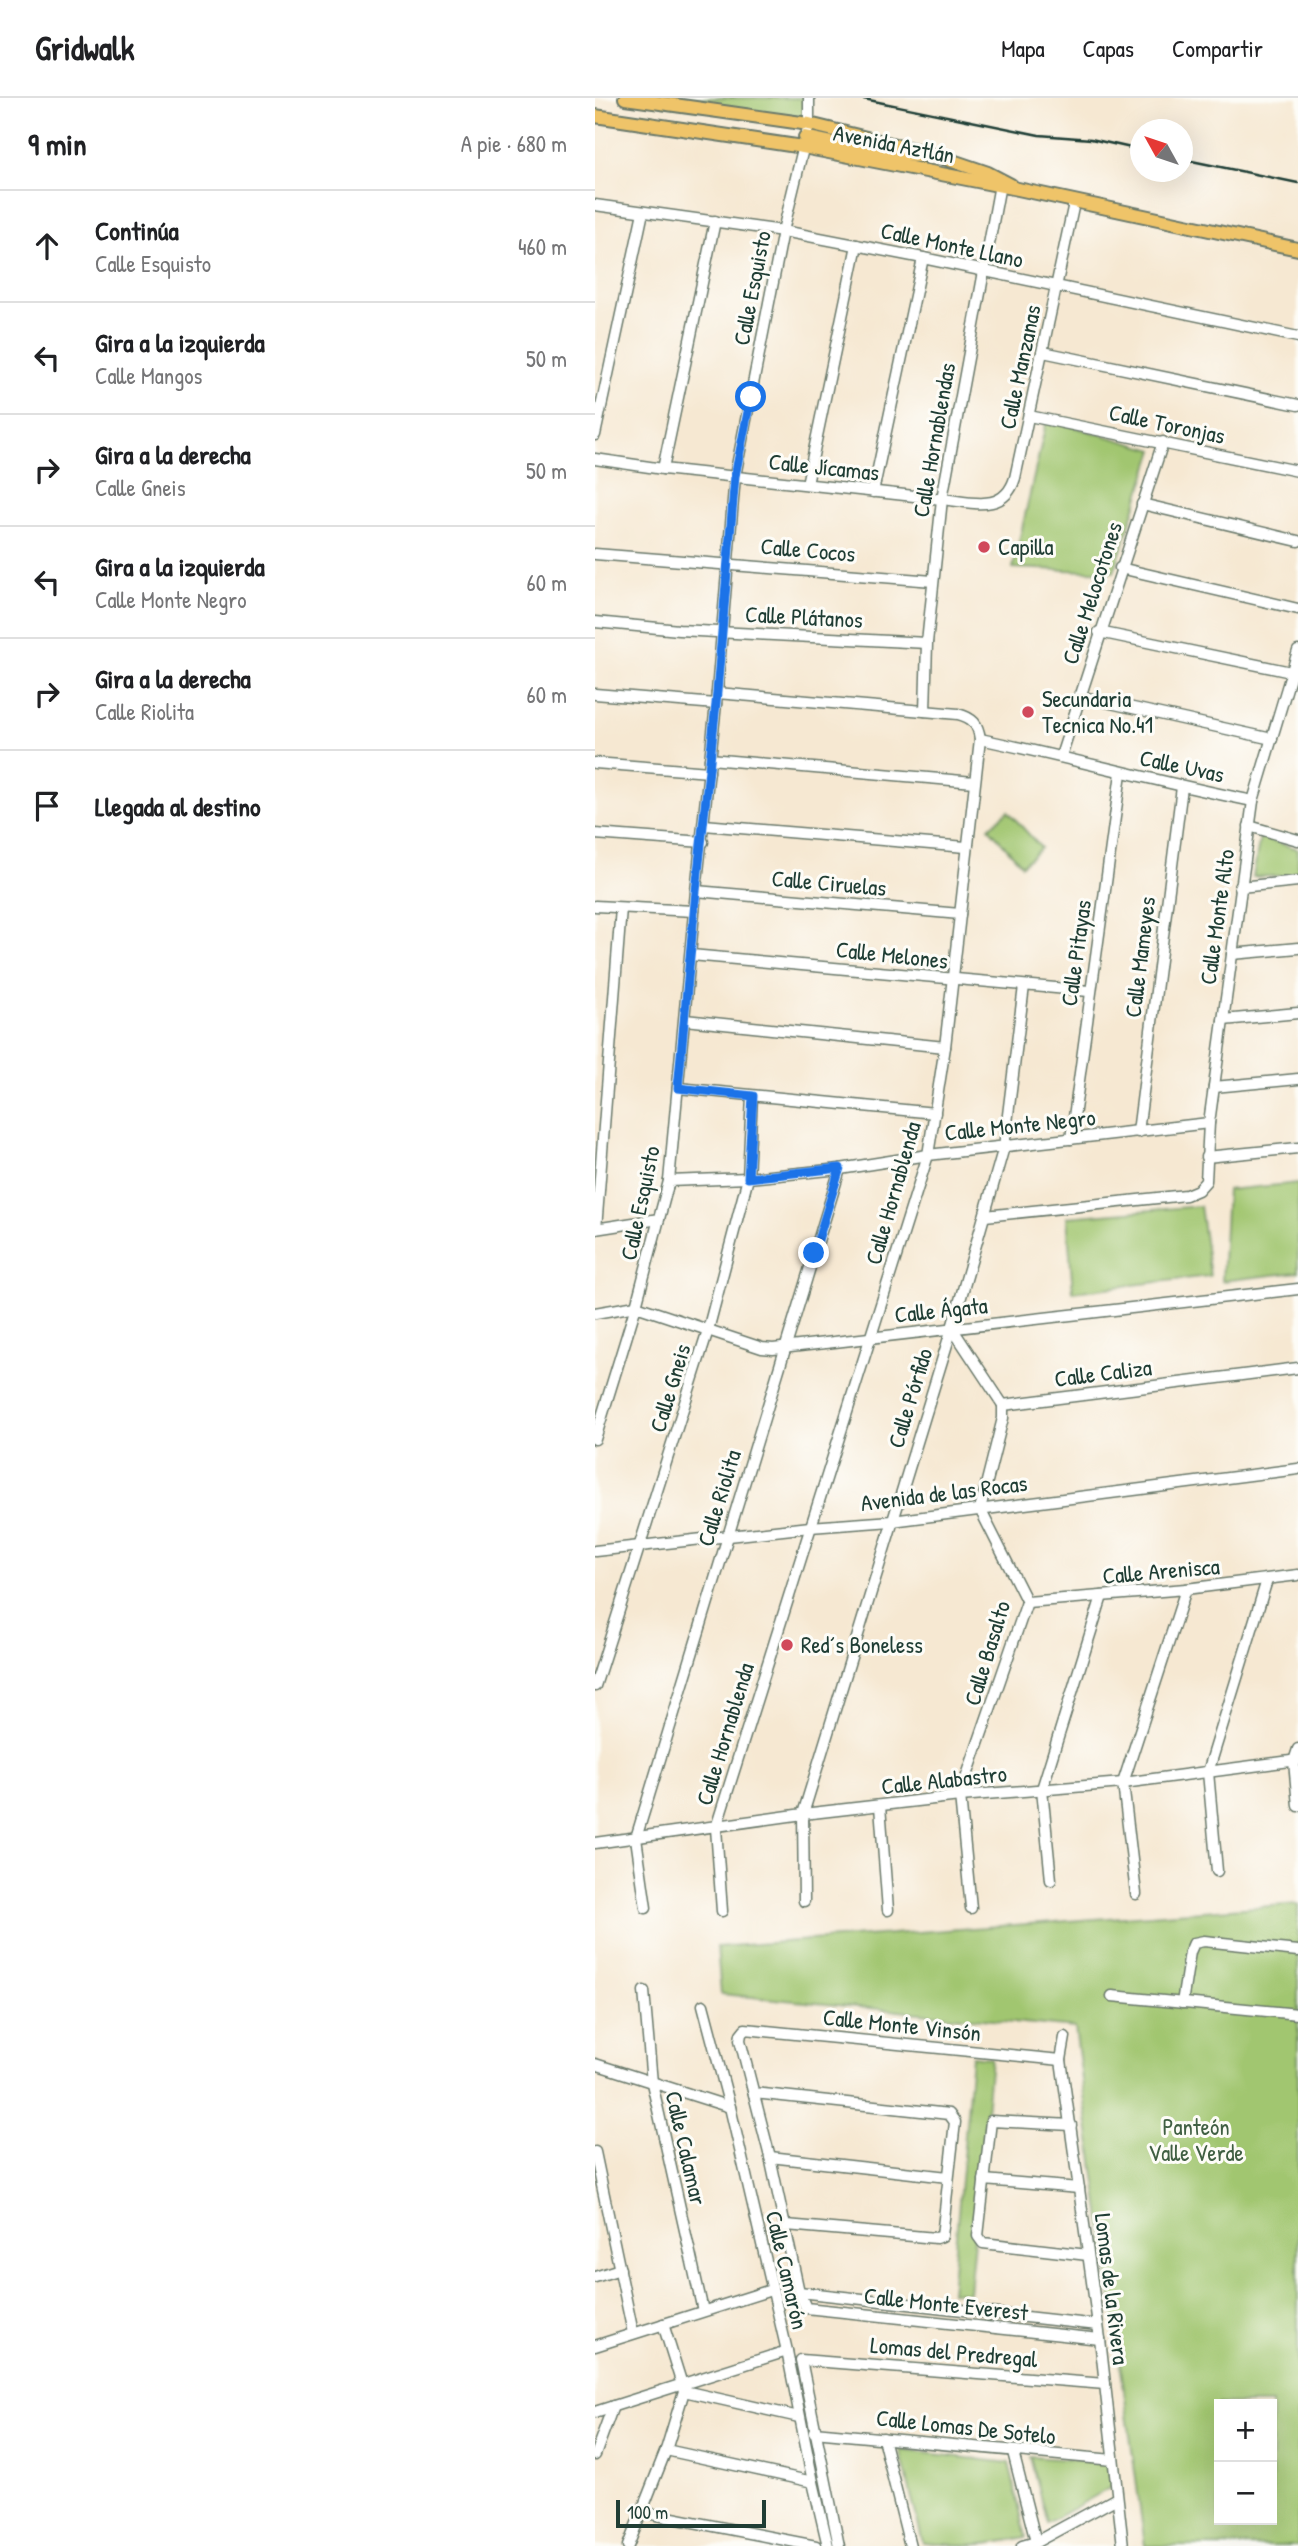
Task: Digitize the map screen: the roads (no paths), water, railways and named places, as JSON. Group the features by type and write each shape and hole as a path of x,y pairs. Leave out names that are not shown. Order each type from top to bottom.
{"main road":[{"name":"Avenida Aztlán","path":"625,98 809,124 932,154 1018,189 1298,249"},
{"name":"Avenida Aztlán","path":"595,116 804,142 1000,183"},
{"path":"804,142 888,155 910,157 932,154"}],"street":[{"name":"Calle Esquisto","path":"595,1439 636,1306 670,1181 694,911 717,699 735,476 783,230 809,124 809,98"},
{"name":"Calle Hornablendas","path":"925,710 927,643 942,499 1000,183"},
{"name":"Calle Manzanas","path":"1006,496 1015,478 1074,203"},
{"name":"Calle Monte Llano","path":"595,205 783,230 1298,337"},
{"path":"595,435 643,212"},
{"path":"663,469 715,222"},
{"path":"807,484 857,245"},
{"path":"873,492 923,258"},
{"path":"1043,352 1298,405"},
{"name":"Calle Toronjas","path":"1029,416 1298,471"},
{"name":"Calle Melocotones","path":"1061,755 1163,442"},
{"name":"Calle Jícamas","path":"595,459 663,469 986,503 1001,501 1006,496"},
{"path":"1142,504 1298,541"},
{"name":"Calle Cocos","path":"595,554 933,581"},
{"path":"1120,568 1298,609"},
{"name":"Calle Plátanos","path":"595,622 927,643"},
{"path":"1100,632 1291,672"},
{"name":"Calle Monte Alto","path":"985,1216 1186,1195 1198,1190 1206,1181 1213,1087 1253,802 1298,651"},
{"path":"595,694 925,710 958,714 972,719 980,739"},
{"path":"1079,696 1272,739"},
{"name":"Calle Uvas","path":"980,739 1061,755 1121,773 1253,802"},
{"name":"Calle Hornablenda","path":"716,1828 928,1154 945,1047 980,739"},
{"path":"710,759 974,782"},
{"path":"595,763 709,772"},
{"name":"Calle Pitayas","path":"1070,1139 1121,773"},
{"name":"Calle Mameyes","path":"1138,1132 1182,787"},
{"path":"704,825 966,847"},
{"path":"1249,827 1298,840"},
{"path":"595,834 703,842"},
{"path":"1241,887 1298,881"},
{"name":"Calle Ciruelas","path":"696,891 960,914"},
{"path":"595,906 694,911"},
{"path":"621,908 595,1229 659,1219"},
{"path":"1232,954 1298,948"},
{"name":"Calle Melones","path":"691,956 1089,991"},
{"name":"Calle Pórfido","path":"804,1901 803,1814 952,1328 1004,1147 1024,986"},
{"path":"1223,1020 1298,1013"},
{"path":"685,1020 945,1047"},
{"path":"1213,1087 1298,1079"},
{"path":"678,1088 935,1113"},
{"name":"Calle Gneis","path":"595,1686 708,1329 748,1178 753,1096"},
{"name":"Calle Monte Negro","path":"670,1181 748,1178 840,1168 928,1154 1209,1123"},
{"path":"1206,1157 1298,1147"},
{"name":"Calle Riolita","path":"636,1838 840,1168"},
{"name":"Calle Ágata","path":"595,1313 636,1306 762,1348 1298,1289"},
{"path":"952,1328 1003,1405 1003,1418 980,1509"},
{"name":"Calle Caliza","path":"1003,1405 1298,1368"},
{"name":"Avenida de las Rocas","path":"595,1551 810,1527 893,1521 1298,1469"},
{"name":"Calle Basalto","path":"960,1796 1027,1602 980,1509"},
{"name":"Calle Arenisca","path":"1027,1602 1186,1589 1298,1575"},
{"path":"1217,1871 1208,1772 1267,1580"},
{"path":"1136,1894 1123,1783 1186,1589"},
{"path":"1051,1880 1042,1789 1103,1596"},
{"path":"1298,1749 1298,1806"},
{"name":"Calle Alabastro","path":"595,1843 803,1814 960,1796 1123,1783 1296,1760"},
{"path":"960,1796 971,1908"},
{"path":"880,1806 888,1910"},
{"path":"716,1828 722,1911"},
{"path":"636,1838 646,1908"},
{"path":"1182,2003 1190,1952 1194,1943 1204,1941 1298,1951"},
{"name":"Calle Calamar","path":"644,1992 652,2082 703,2311"},
{"path":"1112,1996 1298,2014"},
{"name":"Calle Camarón","path":"703,2005 730,2107 787,2351 828,2546"},
{"name":"Calle Monte Vinsón","path":"754,2093 740,2040 745,2029 1061,2060"},
{"name":"Lomas de la Rivera","path":"1065,2037 1061,2060 1100,2339 1123,2546"},
{"path":"595,2064 730,2107"},
{"path":"786,2225 936,2238 942,2236 954,2117 754,2093 799,2292"},
{"path":"1071,2125 991,2121 978,2236 983,2243 1088,2255"},
{"path":"595,2152 633,2333"},
{"path":"770,2157 948,2177"},
{"path":"984,2180 1079,2188"},
{"path":"595,2277 620,2269"},
{"path":"595,2346 771,2290"},
{"name":"Calle Monte Everest","path":"1098,2325 799,2292 803,2305 809,2309 1100,2339"},
{"path":"628,2546 666,2450 683,2388 663,2324"},
{"path":"595,2412 683,2388 787,2351"},
{"name":"Lomas del Predregal","path":"814,2432 801,2360 1105,2384"},
{"path":"683,2388 799,2417"},
{"path":"595,2455 613,2406"},
{"path":"814,2432 839,2546"},
{"name":"Calle Lomas De Sotelo","path":"814,2432 1113,2460"},
{"path":"883,2438 910,2546"},
{"path":"666,2450 813,2482"},
{"path":"1013,2452 1036,2542"},
{"path":"1022,2546 1036,2542 1117,2498"},
{"path":"642,2512 816,2546"}],"railway":[{"path":"859,98 1039,135 1091,139 1130,148"},
{"path":"1193,161 1298,183"}],"place":[{"name":"Capilla","path":"984,547"},
{"name":"Secundaria Tecnica No.41","path":"1028,712"},
{"name":"Red´s Boneless","path":"787,1645"}],"park label":[{"name":"Panteón Valle Verde","path":"1196,2140"}]}
